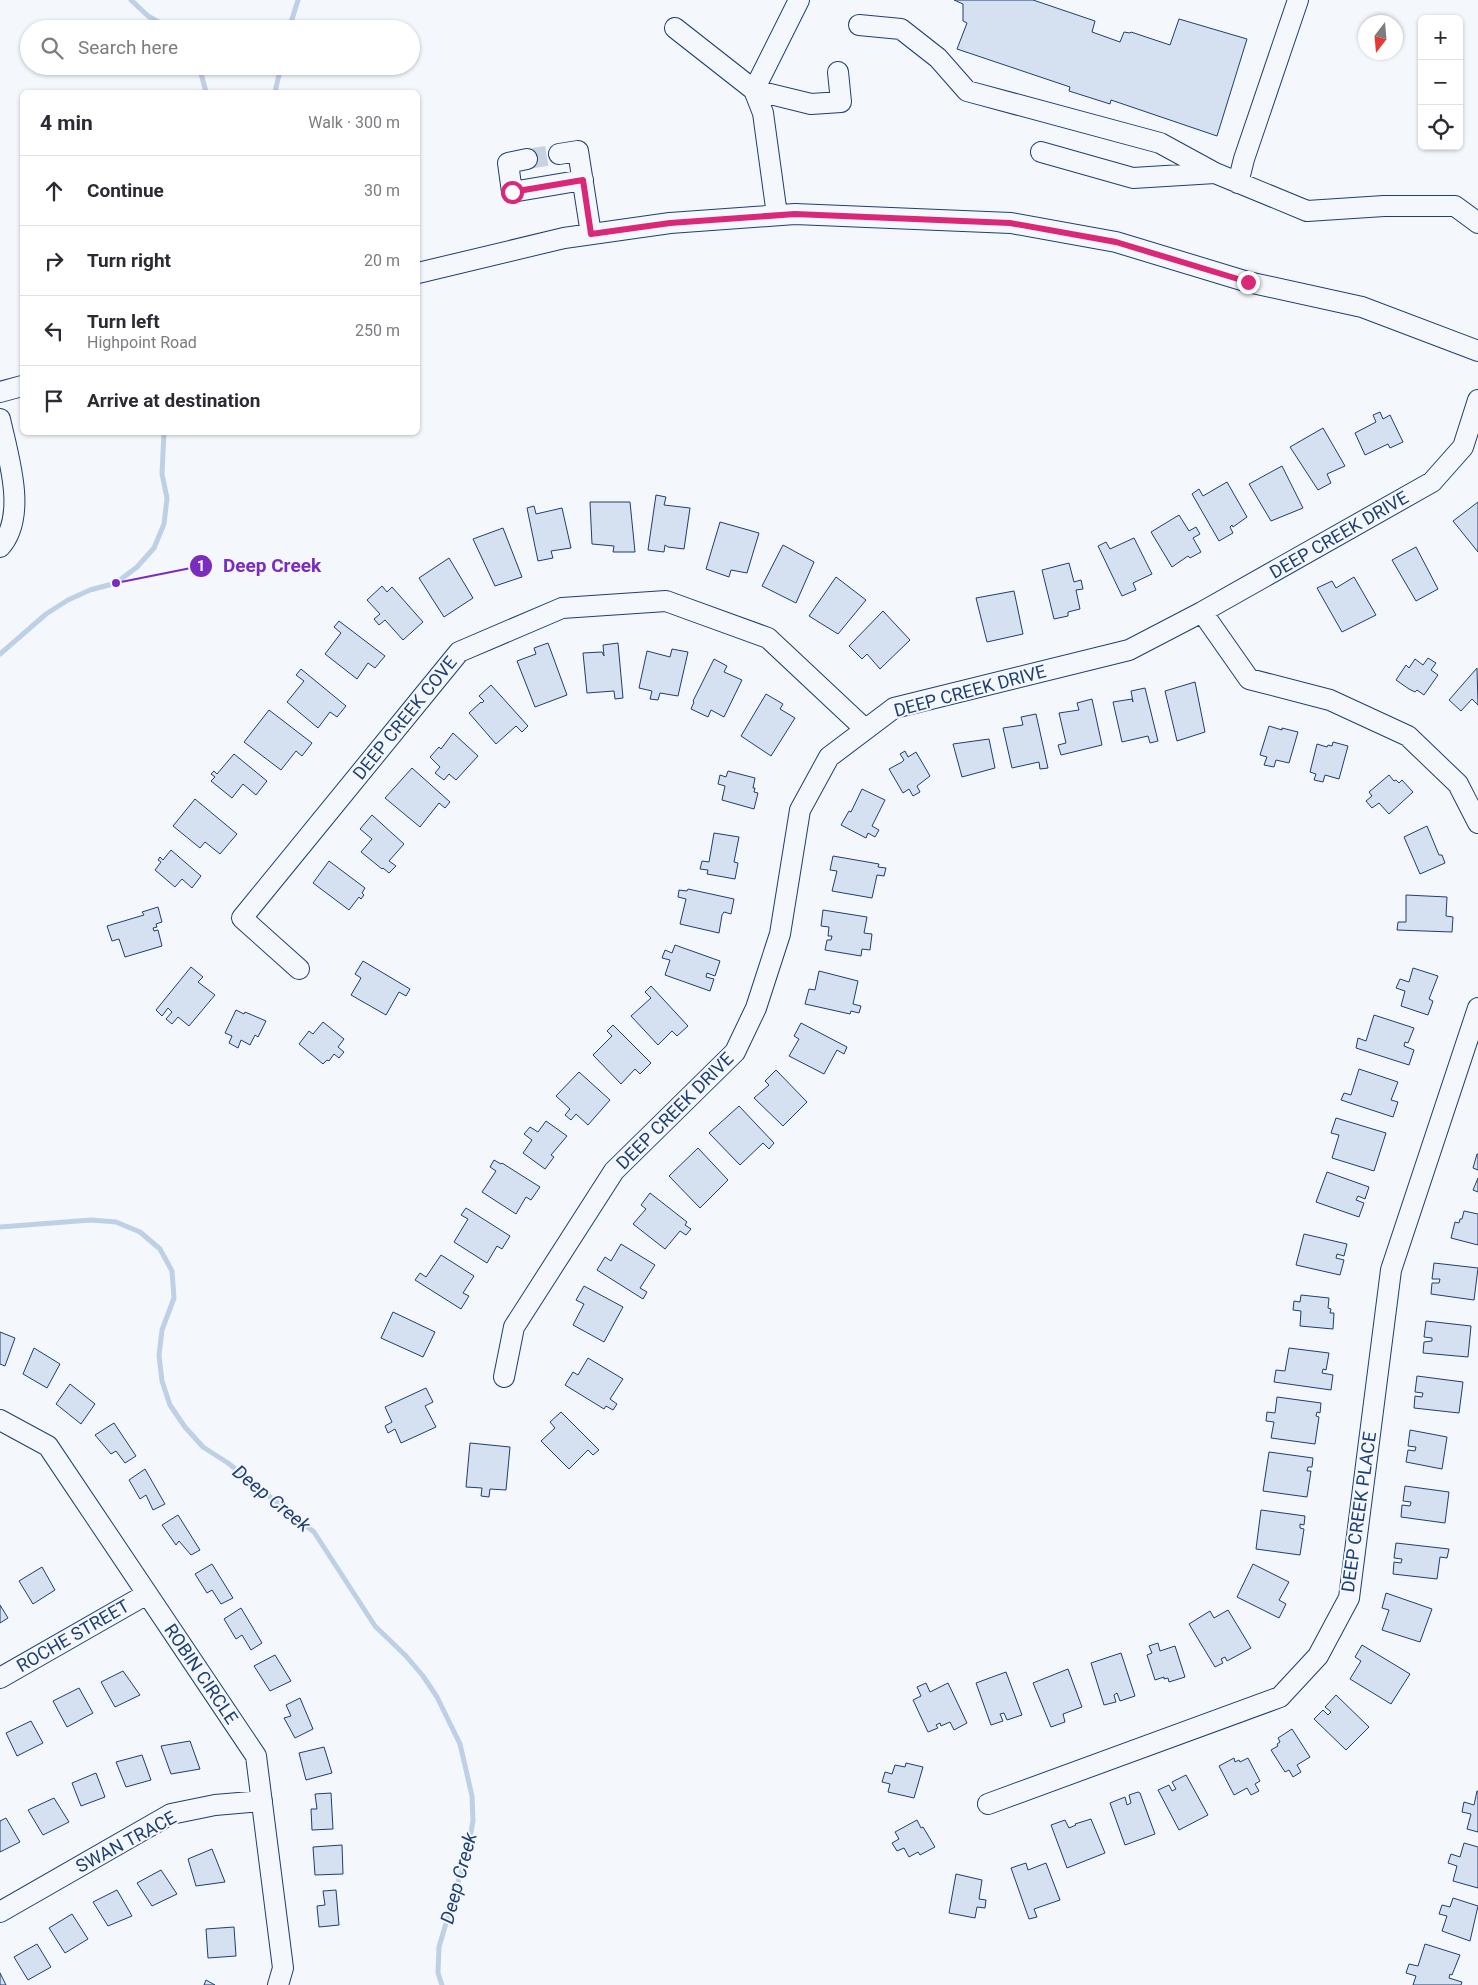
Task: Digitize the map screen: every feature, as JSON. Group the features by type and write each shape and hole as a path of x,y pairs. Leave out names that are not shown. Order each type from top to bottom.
{"street":[{"path":"777,215 763,113 754,90 799,0"},
{"path":"1238,183 1244,159 1298,0"},
{"path":"858,25 901,29 938,58 967,91 1160,143 1215,174 1308,211 1384,206 1454,206 1478,223"},
{"path":"675,28 754,90 811,104 841,102 838,72"},
{"path":"568,152 583,180 591,234"},
{"path":"1041,152 1134,178 1215,174"},
{"path":"517,161 512,192 583,180"},
{"path":"420,273 564,238 670,223 795,214 1010,223 1116,242 1248,282 1362,307 1478,351"},
{"path":"0,392 20,387"},
{"name":"DEEP CREEK DRIVE","path":"504,1377 514,1327 614,1171 735,1052 756,1008 780,934 800,810 829,757 894,708 1129,650 1202,612 1432,482 1463,447 1478,400"},
{"path":"0,419 15,496 14,521 6,540 0,547"},
{"name":"DEEP CREEK COVE","path":"299,969 242,918 459,652 544,615 562,608 666,600 768,638 865,730"},
{"path":"1202,612 1249,679 1330,700 1408,736 1458,784 1478,823"},
{"name":"DEEP CREEK PLACE","path":"988,1804 1280,1697 1318,1656 1349,1598 1391,1270 1478,1008"},
{"name":"ROBIN CIRCLE","path":"0,1420 48,1446 256,1756 283,1968 278,1985"},
{"name":"ROCHE STREET","path":"0,1678 147,1594"},
{"name":"SWAN TRACE","path":"0,1912 171,1814 215,1805 262,1801"}],"building":[{"path":"954,0 1033,0 1095,21 1092,32 1120,42 1124,32 1131,32 1170,45 1179,19 1247,39 1217,136 1111,100 1110,104 1069,91 1070,87 957,49 967,23 963,21 963,4"},
{"path":"1380,412 1383,419 1390,415 1403,442 1390,448 1388,444 1365,455 1355,433 1376,422 1373,415"},
{"path":"1323,428 1345,466 1327,474 1331,483 1318,490 1290,447"},
{"path":"1282,466 1303,508 1271,521 1249,484"},
{"path":"1227,482 1247,517 1233,527 1232,525 1230,527 1233,533 1219,541 1192,494 1199,489 1203,496"},
{"path":"656,495 666,497 664,505 690,508 684,549 665,545 664,552 648,550"},
{"path":"590,502 630,502 635,552 613,552 614,546 592,544"},
{"path":"1478,502 1478,552 1453,521"},
{"path":"534,506 536,514 562,508 571,548 551,551 553,558 538,561 527,508"},
{"path":"1179,515 1189,531 1196,527 1200,534 1193,538 1201,552 1190,558 1188,556 1172,567 1151,532"},
{"path":"720,522 759,533 747,573 731,570 729,577 706,569"},
{"path":"503,528 522,577 495,586 473,539"},
{"path":"1134,538 1152,574 1133,583 1136,590 1122,596 1098,546 1106,542 1110,549"},
{"path":"783,545 814,562 796,603 762,586"},
{"path":"1416,547 1438,589 1416,601 1392,560"},
{"path":"449,558 473,598 444,617 419,578"},
{"path":"1069,563 1074,582 1081,580 1083,589 1076,590 1080,609 1068,612 1068,616 1054,619 1042,570"},
{"path":"836,577 866,600 838,634 809,616"},
{"path":"1354,577 1376,615 1342,632 1317,588 1332,581 1336,588"},
{"path":"382,586 387,592 392,587 423,622 403,640 385,620 379,625 374,619 380,614 367,600"},
{"path":"1014,591 1023,634 987,642 976,598"},
{"path":"883,611 910,640 880,669 867,654 862,659 849,646"},
{"path":"339,621 385,656 375,668 368,663 357,679 325,654 341,633 334,627"},
{"path":"548,643 567,695 535,707 517,661 536,654 534,648"},
{"path":"618,643 623,698 615,699 614,691 587,693 583,653 602,652 604,656 603,645"},
{"path":"672,649 688,652 678,696 660,693 658,700 650,699 652,691 639,688 647,651 670,657"},
{"path":"1428,658 1436,663 1431,670 1438,675 1424,695 1417,690 1415,692 1409,689 1396,680 1406,665 1409,668 1415,659 1423,665"},
{"path":"714,659 727,666 724,672 742,680 724,717 711,710 708,717 691,709 693,701"},
{"path":"1477,668 1478,705 1472,699 1461,711 1449,700"},
{"path":"301,669 346,706 337,717 330,712 318,728 287,702 304,681 296,675"},
{"path":"1195,682 1205,732 1177,741 1165,691"},
{"path":"491,685 528,726 522,732 516,726 496,744 469,713 484,701 479,696"},
{"path":"1145,688 1158,741 1150,743 1148,736 1122,742 1113,702 1132,699 1133,702 1131,691"},
{"path":"766,694 783,704 780,709 795,718 771,756 741,736"},
{"path":"1092,699 1102,745 1061,755 1058,745 1066,743 1059,713 1079,710 1077,703"},
{"path":"269,710 312,743 302,756 296,751 281,770 244,742"},
{"path":"1036,714 1048,768 1040,769 1039,762 1012,768 1003,728 1023,725 1021,717"},
{"path":"1269,726 1298,732 1289,763 1276,760 1274,767 1264,765 1267,757 1260,755"},
{"path":"453,733 478,756 456,780 449,774 444,780 435,773 440,767 430,757 439,747 441,749"},
{"path":"989,739 995,768 962,777 953,744"},
{"path":"1333,742 1348,746 1339,779 1325,775 1323,782 1314,780 1316,774 1310,772 1317,744 1327,747 1328,745 1332,746"},
{"path":"905,751 908,757 916,752 930,776 917,786 920,792 913,796 909,789 903,793 889,769 904,760 900,754"},
{"path":"234,754 267,781 256,795 243,784 232,798 211,781 215,777 211,774 214,771 217,774"},
{"path":"412,768 450,802 445,808 439,803 420,827 385,798"},
{"path":"728,771 755,778 753,788 755,788 754,792 758,793 754,809 722,800 725,786 718,784 720,775 726,777"},
{"path":"1389,775 1394,781 1396,780 1399,783 1402,780 1413,792 1389,814 1379,803 1372,808 1366,801 1372,796 1369,792"},
{"path":"862,789 885,800 872,826 879,830 875,837 868,833 866,838 841,825 849,811 851,812"},
{"path":"195,799 237,834 220,854 205,842 200,848 173,826"},
{"path":"372,815 404,844 389,861 396,866 389,873 361,852 372,839 360,829"},
{"path":"1427,826 1439,855 1442,855 1445,863 1420,874 1404,837"},
{"path":"714,833 739,837 734,862 738,863 735,879 707,874 708,870 700,869 702,861 709,862"},
{"path":"171,850 201,876 192,888 182,879 175,887 155,870 161,862 158,860 160,857 163,860"},
{"path":"833,856 879,864 878,867 886,868 884,876 877,875 872,898 832,891 837,871 830,870"},
{"path":"329,861 365,888 362,893 364,895 361,899 359,897 349,910 313,883"},
{"path":"688,889 734,899 731,914 724,912 722,915 719,933 680,924 686,899 678,897 679,890 687,891"},
{"path":"1406,895 1447,897 1446,916 1453,917 1452,932 1397,930 1398,922 1406,922"},
{"path":"158,907 162,922 156,924 157,927 153,928 154,931 158,930 162,946 125,957 119,939 112,941 107,926 144,915 142,912"},
{"path":"823,910 867,917 864,933 872,934 870,950 862,949 861,956 825,950 827,940 831,940 832,936 828,936 829,927 821,926"},
{"path":"675,945 720,961 715,976 707,973 706,977 714,979 710,991 665,975 670,960 662,958 665,950 672,953"},
{"path":"363,961 410,989 406,996 399,992 386,1015 351,995 361,978 355,974"},
{"path":"191,967 203,977 198,982 215,995 189,1026 178,1017 172,1024 166,1019 172,1012 168,1008 162,1016 156,1010"},
{"path":"1413,968 1438,976 1429,999 1433,1001 1428,1015 1401,1006 1405,991 1396,988 1400,979 1409,982"},
{"path":"819,971 858,981 853,1004 861,1006 859,1013 851,1011 850,1014 805,1004 809,989 815,990"},
{"path":"651,986 688,1026 677,1036 672,1031 658,1045 631,1016 651,998 645,992"},
{"path":"236,1010 266,1021 258,1037 255,1035 250,1045 241,1040 238,1048 229,1043 232,1036 225,1033"},
{"path":"1374,1015 1414,1028 1408,1043 1405,1042 1404,1046 1414,1050 1409,1065 1356,1048 1358,1038 1366,1041"},
{"path":"323,1022 344,1039 338,1047 344,1052 339,1058 334,1054 329,1061 327,1060 323,1064 299,1044 309,1031 313,1034"},
{"path":"801,1023 847,1047 844,1054 837,1050 824,1074 789,1056 799,1039 794,1036"},
{"path":"613,1025 651,1063 640,1074 635,1069 621,1084 593,1055 612,1036 607,1031"},
{"path":"1359,1069 1398,1082 1391,1100 1398,1102 1393,1117 1341,1100 1344,1093 1351,1095"},
{"path":"776,1070 807,1102 783,1126 754,1098 769,1085 765,1081"},
{"path":"579,1072 610,1100 588,1125 576,1114 571,1120 565,1115 570,1109 556,1096"},
{"path":"739,1106 774,1143 769,1149 763,1143 740,1165 709,1133"},
{"path":"1336,1118 1386,1133 1374,1171 1332,1158 1339,1135 1331,1133"},
{"path":"546,1121 567,1136 551,1155 554,1157 545,1169 523,1153 532,1140 524,1134 530,1127 538,1132"},
{"path":"698,1148 728,1180 700,1208 669,1176"},
{"path":"1478,1154 1478,1170 1473,1168"},
{"path":"494,1160 540,1187 531,1200 526,1197 516,1214 482,1192 496,1171 490,1167"},
{"path":"1327,1172 1369,1187 1365,1199 1358,1196 1356,1200 1364,1203 1359,1217 1316,1202"},
{"path":"1478,1178 1478,1192 1473,1190"},
{"path":"650,1193 687,1222 685,1225 691,1229 686,1235 680,1231 665,1249 633,1224 646,1209 641,1205"},
{"path":"466,1208 510,1236 502,1249 497,1246 487,1263 454,1242 468,1219 461,1215"},
{"path":"1464,1211 1478,1214 1478,1245 1451,1238 1455,1222 1459,1223"},
{"path":"1304,1234 1347,1244 1344,1256 1337,1254 1336,1258 1344,1260 1340,1275 1296,1265"},
{"path":"621,1244 655,1265 640,1288 647,1292 643,1299 597,1270 605,1257 611,1261"},
{"path":"441,1255 474,1276 463,1293 469,1296 461,1309 415,1280 420,1273 426,1277"},
{"path":"1434,1263 1478,1268 1474,1300 1431,1294 1432,1283 1439,1283 1440,1279 1432,1279"},
{"path":"584,1286 623,1307 604,1342 573,1325 584,1304 576,1300"},
{"path":"1301,1295 1329,1298 1328,1308 1331,1309 1330,1313 1334,1313 1333,1329 1300,1326 1301,1311 1293,1310 1294,1301 1300,1302"},
{"path":"393,1312 435,1332 423,1357 381,1338"},
{"path":"1426,1321 1471,1326 1468,1357 1423,1353 1424,1342 1432,1341 1432,1338 1424,1337"},
{"path":"0,1332 15,1338 5,1366 0,1364"},
{"path":"34,1348 60,1364 47,1388 23,1374"},
{"path":"1289,1348 1329,1353 1326,1370 1323,1369 1322,1373 1333,1375 1331,1390 1274,1382 1276,1370 1285,1371"},
{"path":"588,1358 623,1379 610,1399 617,1404 613,1410 606,1406 604,1409 565,1385 573,1372 578,1375"},
{"path":"1417,1376 1463,1382 1459,1413 1414,1408 1415,1396 1422,1397 1423,1393 1415,1392"},
{"path":"70,1384 95,1404 81,1424 56,1404"},
{"path":"426,1388 433,1402 425,1406 436,1427 401,1443 395,1429 388,1433 385,1426 392,1422 385,1407"},
{"path":"1277,1397 1321,1403 1320,1413 1317,1412 1316,1416 1319,1417 1315,1444 1271,1438 1274,1422 1266,1421 1267,1412 1275,1413"},
{"path":"561,1412 599,1450 593,1455 588,1450 569,1469 541,1441 555,1428 550,1422"},
{"path":"114,1423 136,1456 125,1463 116,1451 111,1454 95,1435"},
{"path":"1410,1430 1447,1437 1442,1469 1406,1462 1408,1450 1415,1451 1416,1447 1408,1446"},
{"path":"470,1443 510,1447 506,1490 490,1489 489,1497 481,1496 482,1488 466,1487"},
{"path":"1269,1452 1313,1458 1312,1467 1308,1467 1307,1471 1311,1471 1307,1497 1263,1491"},
{"path":"145,1469 165,1504 153,1510 146,1495 140,1499 129,1480"},
{"path":"1405,1486 1449,1492 1445,1523 1401,1517 1402,1505 1410,1506 1411,1502 1403,1501"},
{"path":"1261,1510 1305,1516 1304,1525 1300,1524 1300,1528 1304,1529 1300,1555 1256,1549"},
{"path":"178,1515 200,1550 191,1555 179,1541 176,1545 162,1525"},
{"path":"1396,1543 1449,1549 1447,1558 1440,1557 1437,1579 1393,1574 1394,1562 1401,1563 1402,1559 1394,1558"},
{"path":"212,1564 233,1598 221,1604 212,1590 207,1593 195,1574"},
{"path":"1253,1564 1289,1582 1279,1600 1286,1604 1279,1618 1237,1597"},
{"path":"42,1567 55,1590 33,1604 19,1581"},
{"path":"1386,1593 1432,1609 1420,1642 1382,1630 1389,1610 1382,1608"},
{"path":"0,1605 8,1618 0,1623"},
{"path":"241,1608 262,1643 251,1650 242,1635 236,1639 224,1619"},
{"path":"1228,1610 1251,1648 1227,1661 1225,1657 1221,1659 1223,1663 1215,1667 1189,1624 1210,1611 1214,1618"},
{"path":"1158,1643 1160,1651 1175,1646 1185,1677 1169,1682 1168,1678 1164,1679 1164,1677 1155,1680 1147,1655 1152,1653 1149,1646"},
{"path":"1362,1645 1410,1674 1391,1704 1350,1679 1361,1661 1355,1657"},
{"path":"1121,1653 1135,1696 1120,1701 1117,1693 1114,1695 1116,1702 1104,1705 1091,1663"},
{"path":"275,1655 291,1681 270,1691 254,1666"},
{"path":"1068,1669 1082,1707 1063,1714 1065,1722 1051,1727 1033,1683"},
{"path":"123,1671 140,1695 115,1707 101,1682"},
{"path":"1006,1672 1022,1715 1007,1720 1004,1713 1000,1714 1003,1721 991,1725 976,1683"},
{"path":"926,1683 930,1692 948,1683 967,1723 954,1730 950,1722 941,1726 940,1723 936,1725 938,1728 928,1732 913,1700 921,1696 917,1687"},
{"path":"79,1688 93,1713 67,1727 53,1701"},
{"path":"1336,1695 1369,1727 1346,1750 1314,1719 1323,1710 1328,1715 1331,1712 1325,1707"},
{"path":"300,1698 313,1729 295,1738 284,1718 291,1716 286,1705"},
{"path":"31,1721 43,1743 17,1756 6,1733"},
{"path":"1292,1729 1310,1757 1297,1765 1301,1772 1293,1777 1289,1770 1285,1772 1271,1750 1278,1746 1277,1744 1280,1742 1278,1738"},
{"path":"190,1741 200,1769 171,1774 161,1746"},
{"path":"324,1747 332,1773 306,1780 299,1753"},
{"path":"142,1755 151,1780 126,1787 116,1762"},
{"path":"1234,1758 1235,1762 1239,1760 1240,1762 1248,1758 1260,1781 1255,1784 1259,1791 1251,1795 1247,1788 1234,1795 1219,1766"},
{"path":"906,1763 923,1767 914,1798 888,1792 890,1784 882,1782 885,1772 892,1774 895,1765 905,1767"},
{"path":"96,1773 105,1797 81,1806 72,1783"},
{"path":"1186,1775 1208,1815 1179,1830 1158,1790 1169,1785 1172,1791 1176,1789 1172,1782"},
{"path":"1477,1791 1478,1832 1467,1829 1471,1814 1462,1812 1464,1802 1474,1805"},
{"path":"1138,1792 1155,1834 1125,1845 1110,1803 1125,1797 1127,1805 1131,1803 1129,1795"},
{"path":"331,1793 333,1829 312,1830 311,1809 317,1809 315,1794"},
{"path":"54,1798 69,1822 43,1835 28,1810"},
{"path":"6,1818 20,1842 0,1852 0,1821"},
{"path":"1091,1819 1105,1853 1067,1868 1051,1825 1065,1820 1069,1828"},
{"path":"917,1820 935,1847 920,1855 918,1852 909,1857 904,1848 897,1851 892,1843 899,1839 895,1832"},
{"path":"1464,1843 1478,1847 1478,1888 1453,1881 1457,1866 1448,1863 1451,1854 1460,1857"},
{"path":"342,1845 343,1874 315,1875 313,1847"},
{"path":"212,1849 225,1882 196,1886 188,1859"},
{"path":"1026,1863 1028,1870 1046,1863 1060,1900 1034,1909 1037,1917 1029,1919 1011,1868"},
{"path":"161,1870 177,1894 152,1906 137,1883"},
{"path":"956,1874 982,1880 979,1899 986,1900 985,1908 977,1907 975,1918 949,1913"},
{"path":"117,1890 132,1916 108,1926 93,1902"},
{"path":"336,1890 339,1925 319,1927 317,1906 325,1905 323,1891"},
{"path":"1453,1898 1478,1906 1470,1941 1442,1931 1447,1916 1439,1914 1442,1905 1450,1907"},
{"path":"72,1914 88,1939 65,1953 49,1928"},
{"path":"234,1927 236,1956 208,1958 206,1929"},
{"path":"37,1944 51,1967 28,1980 14,1957"},
{"path":"1425,1944 1460,1955 1449,1978 1462,1982 1461,1985 1413,1985 1416,1976 1406,1973 1409,1964 1418,1966"},
{"path":"0,1973 6,1985 0,1985"},
{"path":"206,1980 215,1985 204,1985"}],"waterway":[{"path":"131,0 155,20"},
{"name":"Deep Creek","path":"292,20 298,0"},
{"path":"201,75 205,90"},
{"name":"Deep Creek","path":"275,90 279,75"},
{"name":"Deep Creek","path":"0,654 46,614 68,600 90,590 116,583 137,567 154,548 164,524 167,498 162,474 164,435"},
{"name":"Deep Creek","path":"0,1227 91,1220 116,1222 140,1232 160,1249 172,1271 174,1298 162,1330 159,1355 162,1381 170,1405 185,1427 203,1447 228,1463 314,1532 375,1626 406,1656 437,1697 460,1744 472,1796 473,1821 468,1848 439,1947 438,1973 442,1985"}],"tunnel":[{"path":"527,159 559,154"}],"place":[{"name":"Deep Creek","path":"116,583"}],"route":[{"path":"512,192 583,180 591,234 670,223 795,214 1010,223 1116,242 1248,282"}]}
